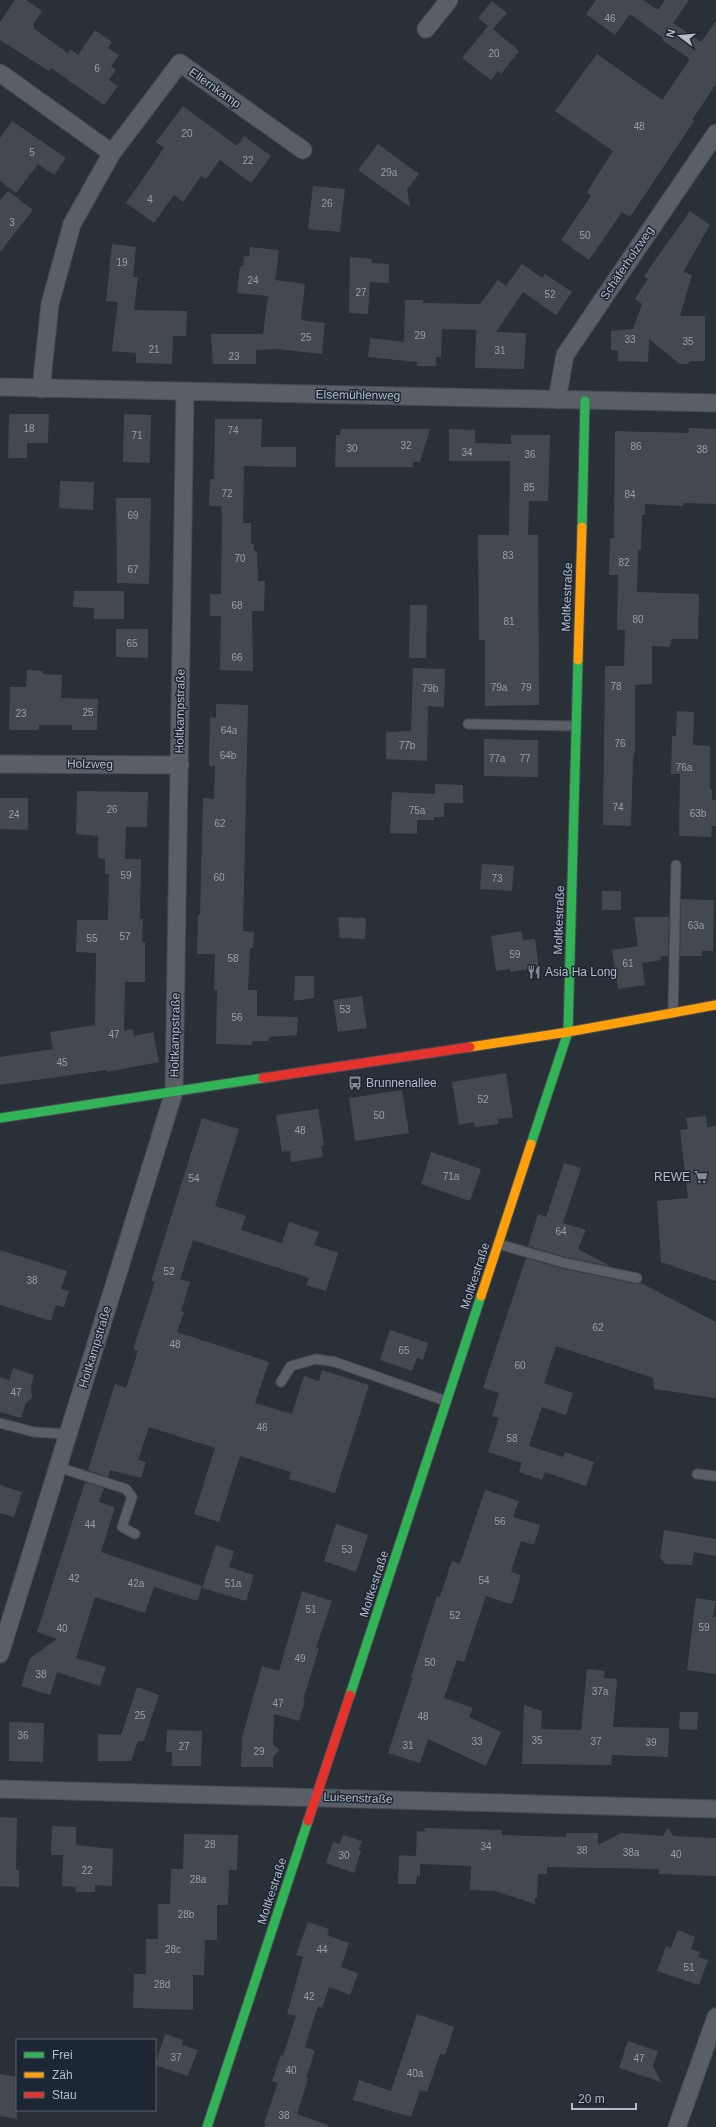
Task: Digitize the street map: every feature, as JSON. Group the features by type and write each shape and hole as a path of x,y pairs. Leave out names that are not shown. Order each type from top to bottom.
{"street":[{"path":"426,29 449,0"},
{"name":"Ellernkamp","path":"42,389 50,304 72,224 112,153 180,63 303,150"},
{"path":"0,73 112,153"},
{"name":"Schäferholzweg","path":"557,400 564,355 716,133"},
{"name":"Elsemühlenweg","path":"0,388 716,403"},
{"name":"Holtkampstraße","path":"0,1654 174,1092 185,391"},
{"name":"Moltkestraße","path":"206,2127 568,1032 585,401"},
{"name":"Holzweg","path":"0,764 180,765"},
{"path":"0,1118 568,1032 716,1005"},
{"name":"Luisenstraße","path":"0,1789 716,1809"},
{"path":"677,2127 716,2017"}],"lane":[{"path":"468,724 576,726"},
{"path":"673,1013 676,865"},
{"path":"498,1244 565,1263 637,1278"},
{"path":"281,1382 291,1366 303,1362 322,1360 335,1362 446,1401"},
{"path":"0,1423 34,1432 68,1434"},
{"path":"58,1467 126,1489 132,1497 122,1527 135,1534"},
{"path":"697,1474 716,1476"}],"building":[{"path":"15,0 26,0 42,11 33,25 33,28 68,53 70,49 78,55 95,30 112,42 108,48 119,55 111,66 116,70 109,80 118,86 104,105 51,68 49,71 0,40 0,22"},
{"path":"596,0 643,0 658,10 665,0 689,0 673,23 701,42 716,21 716,84 692,120 694,121 630,217 622,212 589,260 561,240 591,196 587,192 613,151 555,111 597,54 662,100 690,59 662,40 663,38 630,14 615,35 586,14"},
{"path":"492,1 507,13 493,29 519,51 501,74 498,71 491,80 462,58 488,26 478,18"},
{"path":"183,106 237,146 244,136 271,156 251,183 220,160 206,179 201,176 183,202 174,195 154,223 126,203 164,148 156,142"},
{"path":"12,121 66,158 54,175 38,164 16,193 0,181 0,138"},
{"path":"378,144 419,174 407,189 410,207 358,170"},
{"path":"313,186 345,189 340,232 308,229"},
{"path":"8,191 33,210 0,252 0,200"},
{"path":"690,211 710,225 683,272 692,275 680,316 705,316 705,361 691,361 687,364 680,364 649,339 648,362 618,361 618,351 611,350 611,331 633,329 642,304 635,299 648,279 644,276"},
{"path":"112,244 136,247 133,277 138,277 134,310 187,311 186,336 173,336 172,364 136,363 136,353 112,351 118,302 106,301"},
{"path":"250,247 279,250 275,280 305,284 301,320 325,323 322,354 277,349 256,350 256,364 213,364 211,334 263,334 268,296 237,293 240,266 243,266 244,256 249,257"},
{"path":"350,257 372,259 371,263 389,264 389,283 370,282 368,314 349,313"},
{"path":"522,264 542,278 545,274 572,292 556,315 523,292 496,332 526,333 524,369 475,368 476,330 442,329 441,357 436,357 436,366 417,366 417,362 368,357 370,338 404,342 405,300 423,300 423,303 480,304 498,280 506,286"},
{"path":"9,414 49,414 48,443 27,443 27,458 8,458"},
{"path":"124,414 151,415 150,463 123,462"},
{"path":"215,419 262,419 261,447 296,447 296,467 244,466 243,523 251,523 251,544 254,544 254,551 257,551 258,581 265,581 264,611 252,611 253,671 220,670 221,616 210,616 210,594 221,594 222,513 221,506 209,506 210,479 214,479"},
{"path":"689,428 716,429 716,504 683,503 683,506 645,504 645,515 642,515 641,550 638,550 637,592 699,594 698,639 671,639 670,647 652,646 652,684 635,685 635,750 633,759 631,826 603,825 605,666 624,666 625,630 617,630 618,575 609,575 610,538 614,538 615,431 689,433"},
{"path":"341,429 430,429 420,462 413,462 413,467 335,467 336,435 340,435"},
{"path":"449,429 475,430 475,443 511,444 511,435 550,435 548,501 529,501 528,535 538,535 539,705 485,706 485,640 479,640 478,535 509,535 510,461 449,461"},
{"path":"60,481 94,482 93,510 59,508"},
{"path":"116,498 151,498 149,584 117,583"},
{"path":"74,591 124,591 124,619 94,619 94,608 73,607"},
{"path":"410,605 427,605 426,658 409,658"},
{"path":"116,629 148,629 148,658 116,657"},
{"path":"413,668 445,669 444,707 428,706 427,761 386,759 386,732 411,731"},
{"path":"27,670 43,671 43,674 62,675 61,698 98,699 97,730 72,730 72,725 39,725 39,730 9,730 10,687 26,687"},
{"path":"216,704 248,705 243,931 254,932 253,948 250,948 248,990 257,990 257,1016 298,1017 297,1035 269,1037 269,1041 252,1041 252,1045 216,1044 217,990 214,990 215,954 197,954 198,915 200,915 203,798 214,799 215,766 209,766 210,717 216,718"},
{"path":"677,711 694,712 693,745 710,746 710,789 712,789 712,800 716,800 716,826 712,826 711,837 679,836 680,774 671,774 672,736 676,736"},
{"path":"484,739 538,740 538,777 484,776"},
{"path":"435,784 463,785 463,803 444,803 444,817 434,817 434,820 417,820 417,834 390,833 392,792 435,794"},
{"path":"77,791 148,792 147,827 126,827 125,859 141,859 140,919 143,919 142,942 145,942 145,982 125,982 124,1031 133,1029 134,1036 153,1032 159,1062 107,1072 107,1070 0,1085 0,1057 53,1049 50,1032 95,1025 96,953 76,952 77,920 108,920 109,874 105,874 105,859 98,858 98,836 76,834"},
{"path":"0,798 28,798 28,830 0,829"},
{"path":"482,864 514,866 512,891 480,889"},
{"path":"602,891 621,891 621,910 602,910"},
{"path":"681,899 714,900 713,951 702,951 702,956 680,956"},
{"path":"338,917 366,918 365,939 340,938"},
{"path":"634,917 669,917 668,956 661,956 661,960 642,963 645,985 618,989 612,950 638,946"},
{"path":"521,931 523,940 535,939 539,968 510,972 510,969 496,971 491,936"},
{"path":"295,976 314,976 314,998 294,1001"},
{"path":"362,996 367,1028 338,1032 333,1000"},
{"path":"506,1073 513,1117 498,1119 498,1124 475,1127 474,1122 459,1125 452,1082"},
{"path":"402,1090 409,1133 355,1141 349,1098"},
{"path":"318,1109 324,1145 321,1146 323,1157 291,1162 290,1151 282,1152 276,1115"},
{"path":"706,1116 707,1127 716,1126 716,1281 661,1262 657,1201 688,1198 680,1130 688,1129 686,1118"},
{"path":"202,1118 239,1129 215,1206 246,1216 241,1230 282,1243 289,1222 319,1232 314,1245 338,1253 326,1291 306,1285 309,1278 193,1240 180,1279 190,1282 181,1311 184,1312 177,1332 269,1362 255,1403 292,1414 304,1376 319,1381 322,1370 369,1385 335,1493 289,1479 291,1472 240,1456 219,1522 194,1514 215,1448 149,1427 138,1460 146,1462 141,1478 110,1470 108,1477 88,1470 115,1384 126,1388 138,1351 133,1349 155,1282 151,1281"},
{"path":"431,1152 481,1169 470,1201 421,1184"},
{"path":"564,1163 581,1168 563,1223 586,1230 578,1249 610,1266 566,1257 528,1246 538,1214 546,1217"},
{"path":"0,1250 67,1271 61,1289 69,1291 64,1307 56,1305 51,1321 0,1305"},
{"path":"526,1258 564,1269 636,1284 641,1283 716,1322 716,1398 654,1389 653,1378 556,1346 544,1383 573,1393 566,1415 542,1407 529,1446 563,1457 565,1452 594,1462 586,1486 545,1472 542,1480 519,1472 522,1463 488,1452 499,1418 492,1416 499,1393 483,1388"},
{"path":"390,1330 428,1343 423,1360 417,1358 412,1371 380,1360"},
{"path":"13,1368 34,1375 31,1386 32,1398 26,1403 21,1418 0,1412 0,1377 9,1380"},
{"path":"85,1482 104,1488 99,1502 115,1507 101,1552 202,1586 198,1601 154,1587 145,1613 95,1597 76,1658 106,1667 100,1686 57,1672 50,1695 21,1686 30,1658 57,1639 37,1632"},
{"path":"0,1485 22,1492 14,1517 0,1513"},
{"path":"485,1490 519,1501 513,1517 540,1525 534,1545 521,1541 511,1572 521,1575 513,1602 510,1604 486,1596 464,1662 457,1660 444,1698 473,1708 469,1717 501,1732 486,1766 428,1739 420,1763 388,1753 413,1677 411,1677 437,1596 440,1597 452,1561 460,1564"},
{"path":"336,1524 368,1535 356,1572 324,1561"},
{"path":"664,1530 716,1539 716,1556 694,1552 692,1565 666,1564 660,1558"},
{"path":"216,1545 234,1551 229,1567 254,1575 246,1601 202,1588"},
{"path":"302,1591 332,1601 316,1647 319,1648 303,1700 305,1700 299,1721 274,1714 273,1744 280,1750 273,1757 273,1767 241,1767 242,1737 262,1666 279,1671"},
{"path":"696,1598 716,1601 713,1617 716,1617 716,1674 687,1670"},
{"path":"587,1669 605,1671 604,1678 617,1679 613,1727 669,1728 668,1757 612,1755 611,1765 522,1764 524,1705 542,1711 541,1729 581,1730"},
{"path":"137,1687 159,1695 144,1741 138,1741 131,1761 98,1761 98,1734 121,1735"},
{"path":"680,1712 698,1712 697,1730 679,1729"},
{"path":"9,1722 44,1723 43,1762 9,1761"},
{"path":"167,1730 202,1731 201,1766 172,1766 172,1752 166,1752"},
{"path":"0,1817 17,1818 16,1870 19,1870 19,1887 0,1886"},
{"path":"52,1826 76,1827 76,1845 113,1849 112,1886 95,1885 95,1892 75,1892 76,1887 62,1886 63,1855 51,1855"},
{"path":"424,1828 502,1830 502,1835 566,1837 566,1833 598,1833 598,1845 621,1833 663,1836 668,1828 673,1836 716,1838 716,1876 659,1874 659,1869 547,1867 547,1874 538,1874 537,1898 535,1898 535,1904 495,1891 470,1890 471,1866 420,1864 420,1876 417,1876 416,1884 398,1884 399,1855 416,1856 417,1831 425,1832"},
{"path":"184,1834 238,1835 237,1870 229,1870 228,1905 217,1905 217,1940 205,1940 204,1975 193,1975 193,2010 133,2008 134,1974 146,1974 146,1939 158,1939 158,1904 170,1904 171,1869 183,1869"},
{"path":"343,1835 362,1841 358,1850 361,1851 354,1873 326,1863 333,1842 340,1844"},
{"path":"308,1922 329,1929 327,1935 349,1943 341,1967 358,1973 350,1995 329,1987 322,2008 318,2006 305,2047 315,2051 306,2078 308,2079 297,2114 328,2125 328,2127 264,2127 266,2124 264,2123 278,2083 272,2081 281,2055 283,2056 296,2016 287,2014 303,1957 296,1955"},
{"path":"678,1930 695,1937 691,1949 700,1952 698,1957 708,1960 699,1985 657,1971 666,1946 671,1948"},
{"path":"417,2014 454,2027 445,2055 440,2054 427,2092 420,2090 411,2117 353,2100 359,2080 391,2091"},
{"path":"165,2034 183,2040 182,2045 198,2050 188,2076 156,2065"},
{"path":"628,2041 658,2051 653,2066 661,2082 619,2068"},
{"path":"0,2074 16,2077 17,2119 0,2116"}],"traffic: fast":[{"path":"582,527 585,401"},
{"path":"531,1144 568,1032 578,660"},
{"path":"0,1118 263,1078"},
{"path":"350,1695 481,1296"},
{"path":"207,2127 308,1821"}],"traffic: slow":[{"path":"578,660 582,527"},
{"path":"470,1047 568,1032 716,1005"},
{"path":"481,1296 531,1144"}],"traffic: jam":[{"path":"263,1078 470,1047"},
{"path":"308,1821 350,1695"}],"place":[{"name":"Asia Ha Long","path":"534,972"},
{"name":"Brunnenallee","path":"355,1083"},
{"name":"REWE","path":"701,1177"}]}
